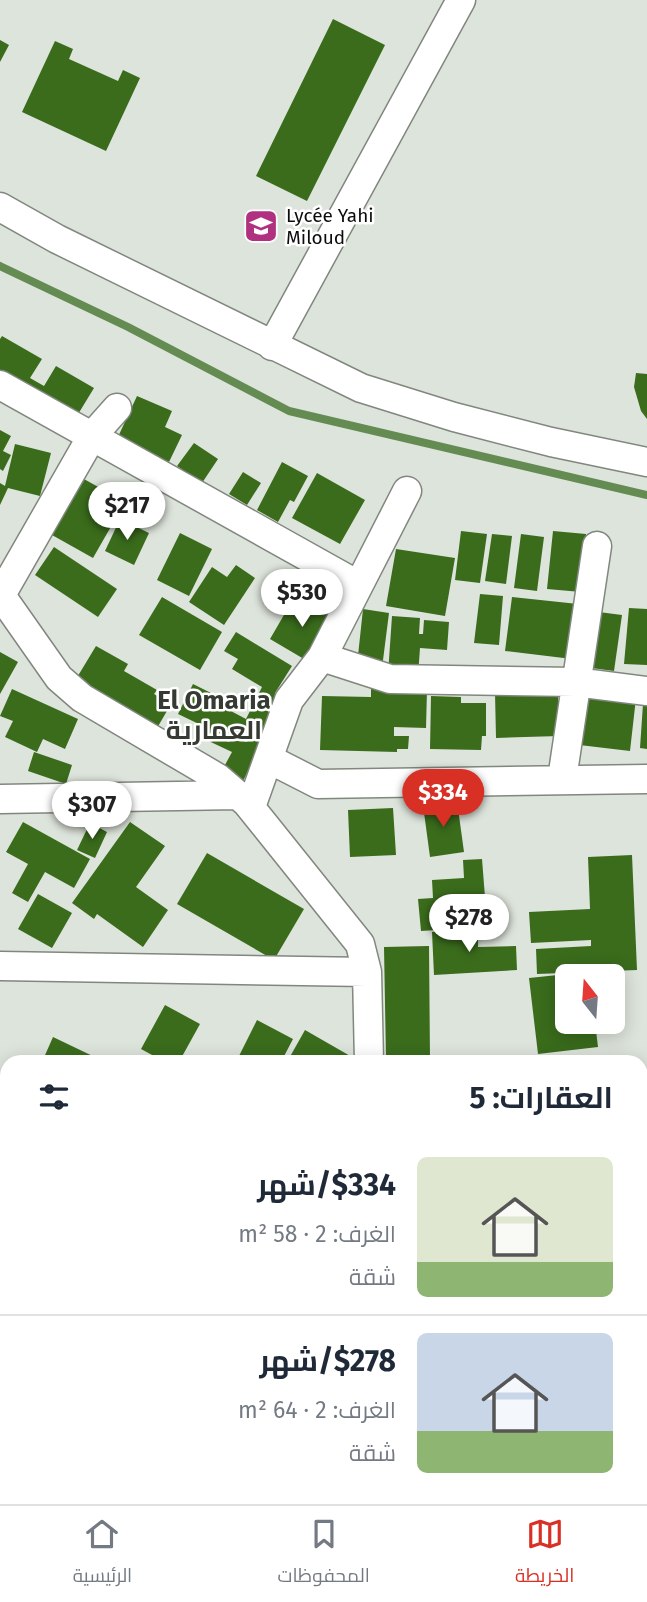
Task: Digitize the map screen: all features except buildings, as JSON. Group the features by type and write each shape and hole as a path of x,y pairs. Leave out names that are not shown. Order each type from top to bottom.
{"street":[{"path":"272,346 461,0"},
{"path":"0,207 57,239 362,388 515,432 647,462"},
{"path":"0,385 358,585"},
{"path":"117,408 92,436 0,594 59,678 74,692 218,778 244,801 360,944 367,972 369,1055"},
{"path":"244,801 269,759 289,700 322,657 407,491"},
{"path":"562,779 597,546"},
{"path":"322,657 390,679 575,682 647,691"},
{"path":"269,759 317,784 647,779"},
{"path":"0,799 244,801"},
{"path":"0,966 367,972"}],"waterway":[{"path":"0,266 128,327 289,411 647,495"}],"place":[{"name":"Lycée Yahi Miloud","path":"261,226"}],"district":[{"name":"El Omaria العمارية","path":"214,715"}]}
